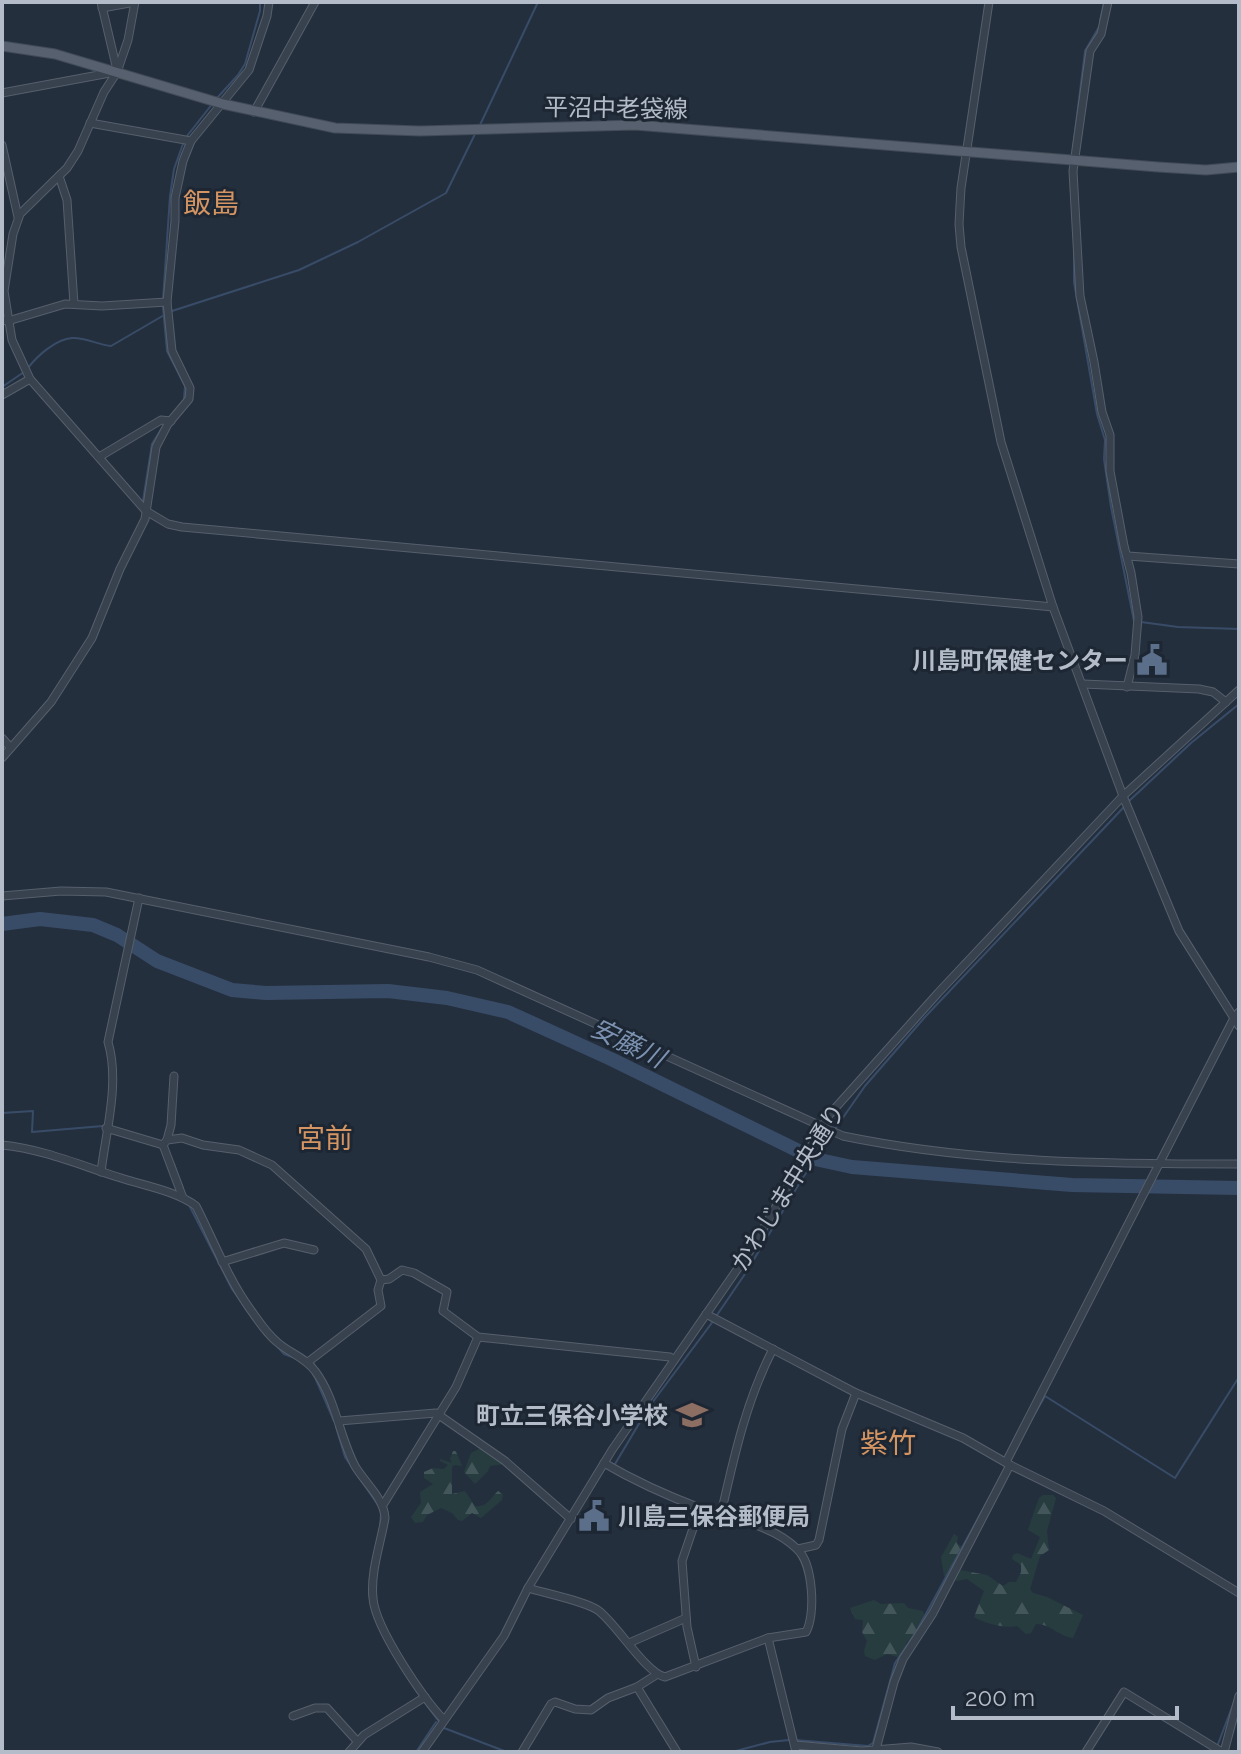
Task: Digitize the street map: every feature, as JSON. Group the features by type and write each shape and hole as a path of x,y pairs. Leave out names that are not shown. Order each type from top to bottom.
{"main road":[{"name":"平沼中老袋線","path":"2,46 55,54 254,112 307,124 365,131 635,125 1189,169 1239,167"}],"street":[{"path":"117,72 102,5 135,2 128,40 117,72 104,92 78,151 18,219 4,291 5,320 30,379 146,511 168,524 1053,607"},
{"path":"2,758 51,702 86,649 120,569 141,532 156,447 189,399 190,388 172,351 167,302 175,198 191,141 249,70 269,2"},
{"path":"254,112 315,2"},
{"path":"989,2 959,211 961,247 986,381 1001,442 1053,607 1123,796 1179,931 1236,1015 1239,1026"},
{"path":"1108,2 1101,34 1090,51 1081,128 1073,160 1079,290 1102,412 1110,435 1110,471 1128,556 1138,631 1127,687"},
{"path":"2,93 117,72"},
{"path":"90,123 191,141"},
{"path":"2,145 18,219"},
{"path":"59,176 67,200 74,304"},
{"path":"5,320 52,306 167,302"},
{"path":"2,395 30,379"},
{"path":"99,457 161,420 171,421"},
{"path":"1128,556 1239,564"},
{"path":"1083,684 1199,689 1213,692 1226,702"},
{"name":"かわじま中央通り","path":"422,1752 504,1636 528,1588 604,1463 752,1248 812,1141 845,1095 1123,796 1239,690"},
{"path":"2,738 10,747"},
{"path":"2,896 83,891 139,898 429,957 477,970 843,1136 995,1157 1074,1163 1239,1164"},
{"path":"101,1172 113,1060 108,1042 139,898"},
{"path":"876,1749 903,1659 933,1613 1236,1015"},
{"path":"174,1076 171,1125 165,1142 183,1198"},
{"path":"106,1128 165,1142 182,1138 203,1145 239,1150 272,1165 366,1249 381,1280 378,1290 381,1306 308,1362"},
{"path":"2,1145 24,1148 101,1172 183,1198 196,1206 222,1262 248,1307 275,1341 308,1362 318,1374 339,1421 347,1450 364,1482 383,1505 385,1518 372,1599 394,1647 425,1697 444,1720"},
{"path":"222,1262 284,1243 314,1250"},
{"path":"381,1280 389,1279 402,1270 414,1273 447,1292 443,1311 478,1337 670,1357 674,1360"},
{"path":"706,1314 856,1393 963,1438 1104,1511 1239,1593"},
{"path":"383,1505 456,1387 478,1337"},
{"path":"721,1514 743,1424 762,1370 773,1349"},
{"path":"798,1549 816,1545 819,1540 842,1429 856,1393"},
{"path":"339,1421 431,1412 439,1415 505,1461 571,1519"},
{"path":"522,1752 551,1704 559,1703 585,1711 656,1675 673,1676 768,1638 806,1632 810,1626 810,1579 805,1560 798,1549 769,1532 700,1508 604,1463"},
{"path":"696,1667 686,1618 682,1561 700,1508"},
{"path":"528,1588 597,1609 656,1675"},
{"path":"629,1643 686,1618"},
{"path":"768,1638 796,1748 862,1751 911,1747 938,1752"},
{"path":"637,1687 677,1752"},
{"path":"1086,1752 1124,1692 1223,1752 1239,1696"},
{"path":"349,1752 357,1741 425,1697"},
{"path":"293,1716 315,1708 327,1708 357,1741"}],"green space":[{"path":"481,1448 501,1453 505,1464 490,1466 475,1484 464,1472 471,1453"},
{"path":"453,1451 456,1451 462,1466 452,1467 452,1494 465,1491 475,1506 485,1504 498,1491 503,1494 502,1500 481,1518 472,1513 462,1521 458,1520 441,1508 427,1515 423,1522 415,1523 411,1517 421,1503 420,1492 433,1484 424,1478 424,1472 433,1468 444,1469 448,1465 440,1459 452,1463"},
{"path":"1043,1495 1056,1498 1047,1531 1049,1550 1040,1556 1030,1589 1083,1615 1073,1638 1036,1624 1031,1633 1026,1634 1017,1626 1001,1626 978,1619 974,1617 984,1591 967,1579 957,1581 944,1576 941,1557 954,1534 958,1537 957,1543 964,1549 955,1569 987,1575 1003,1586 1016,1582 1021,1565 1012,1559 1013,1555 1017,1553 1031,1559 1040,1537 1028,1530 1039,1498"},
{"path":"874,1600 881,1604 904,1603 908,1608 923,1611 925,1619 906,1643 907,1648 901,1658 887,1654 875,1660 865,1656 867,1641 862,1632 863,1620 855,1619 850,1608"}],"waterway":[{"path":"217,98 245,64 260,2"},
{"path":"480,125 538,2"},
{"path":"1100,21 1104,2"},
{"path":"1072,156 1085,51 1099,27"},
{"path":"187,136 213,103"},
{"path":"172,311 299,270 358,242 446,193 475,134"},
{"path":"163,300 170,196 174,169 184,141"},
{"path":"1074,254 1074,282 1097,414 1105,440 1104,459 1111,507 1134,621"},
{"path":"163,307 167,351 185,386 184,399"},
{"path":"28,368 42,353 60,341 77,338 111,346 166,314"},
{"path":"2,387 24,372"},
{"path":"143,501 152,444 165,423"},
{"path":"1141,622 1239,629"},
{"path":"1128,802 1191,743 1239,704"},
{"path":"835,1129 865,1086 925,1017 1124,807"},
{"name":"安藤川","path":"2,924 40,919 93,925 117,935 157,961 232,990 266,993 388,991 447,998 508,1012 815,1159 852,1167 1072,1185 1239,1188"},
{"path":"2,1113 33,1111 32,1132 103,1126"},
{"path":"717,1315 832,1135"},
{"path":"174,1164 183,1188"},
{"path":"189,1205 232,1289 266,1336"},
{"path":"615,1464 649,1407 714,1320"},
{"path":"277,1346 284,1354 295,1358"},
{"path":"314,1375 334,1421"},
{"path":"1029,1424 1045,1396 1175,1478 1239,1377"},
{"path":"336,1427 345,1457 378,1505"},
{"path":"795,1740 868,1746 873,1743 895,1663 916,1632 988,1500"},
{"path":"380,1528 381,1514"},
{"path":"369,1593 373,1614"},
{"path":"400,1666 410,1681"},
{"path":"413,1686 421,1697"},
{"path":"1218,1744 1234,1702"},
{"path":"425,1703 440,1723"},
{"path":"416,1752 436,1722"},
{"path":"444,1728 507,1752"},
{"path":"732,1752 789,1740"}],"place":[{"name":"川島町保健センター","path":"1152,660"},
{"name":"町立三保谷小学校","path":"692,1415"},
{"name":"川島三保谷郵便局","path":"594,1516"}],"district":[{"name":"飯島","path":"211,203"},
{"name":"宮前","path":"325,1138"},
{"name":"紫竹","path":"888,1443"}]}
